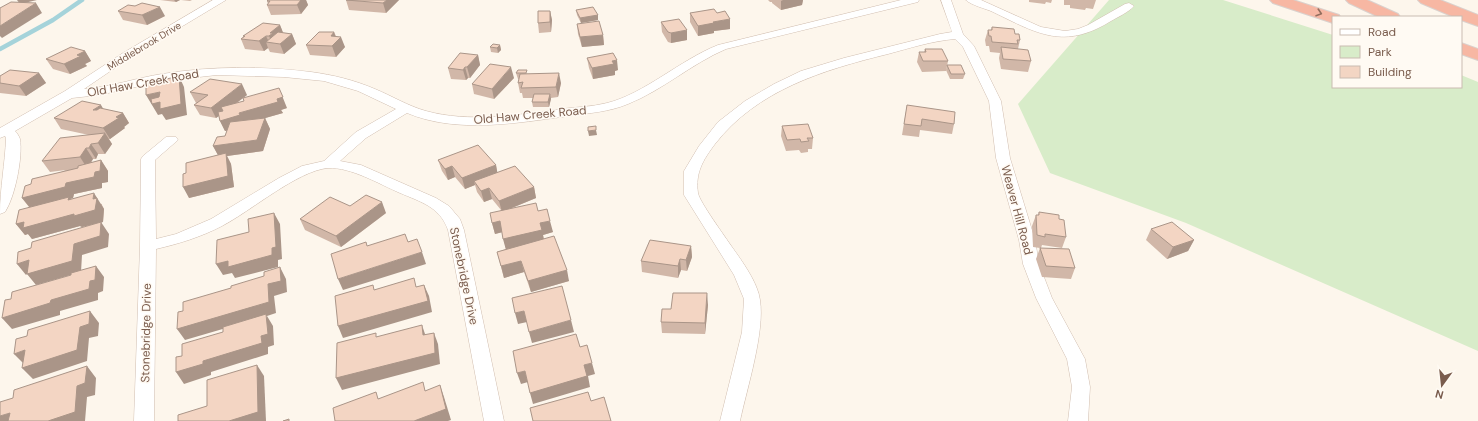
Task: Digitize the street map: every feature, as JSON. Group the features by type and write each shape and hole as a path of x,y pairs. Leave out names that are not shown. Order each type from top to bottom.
{"highway":[{"path":"1278,0 1332,18"},
{"path":"1354,0 1390,16"},
{"path":"1426,0 1478,21"},
{"path":"1462,48 1478,55"},
{"path":"1462,63 1478,70"}],"street":[{"name":"Middlebrook Drive","path":"69,94 127,55 221,0"},
{"name":"Old Haw Creek Road","path":"4,132 69,94 103,90 188,74 230,71 256,71 310,76 339,81 360,87 406,108 434,117 469,120 524,118 604,107 630,99 695,58 716,49 914,0"},
{"name":"Weaver Hill Road","path":"946,0 958,35 968,46 995,101 1003,158 1027,240 1031,264 1044,298 1076,359 1081,387 1078,421"},
{"path":"971,0 989,5 1026,25 1040,30 1064,34 1087,30 1129,6"},
{"path":"730,421 751,332 752,299 742,274 691,195 691,171 704,149 722,124 749,104 778,87 804,74 848,60 958,35"},
{"name":"Stonebridge Drive","path":"329,164 361,135 406,108"},
{"path":"0,209 8,188 12,161 13,138 4,132"},
{"name":"Stonebridge Drive","path":"144,421 148,246 148,159 171,140"},
{"name":"Stonebridge Drive","path":"148,246 180,238 216,223 284,181 307,169 329,164 356,168 431,201 444,209 452,219 456,230 494,421"}],"green space":[{"path":"1109,0 1223,0 1332,35 1332,88 1462,88 1462,75 1478,82 1478,351 1186,223 1050,173 1018,104"}],"building":[{"path":"301,0 297,5 267,5 270,1 267,1"},
{"path":"346,0 387,0 383,3"},
{"path":"11,2 36,3 0,26 0,8"},
{"path":"142,3 160,7 142,15 118,11 128,5 135,6"},
{"path":"593,7 598,15 580,18 576,10"},
{"path":"714,9 717,13 725,11 730,19 698,26 690,13"},
{"path":"538,11 550,11 550,22 538,23"},
{"path":"679,19 687,30 671,33 668,32 661,22"},
{"path":"599,21 603,35 580,37 577,24"},
{"path":"263,23 280,25 270,33 273,33 259,41 241,39 245,36 243,36"},
{"path":"992,27 1014,29 1015,34 1019,34 1020,40 1017,40 1018,44 992,42 988,30 992,30"},
{"path":"278,32 292,34 280,44 266,42"},
{"path":"319,32 334,32 331,36 341,37 332,46 306,45"},
{"path":"493,44 500,45 497,48 490,47"},
{"path":"71,47 85,51 77,55 81,56 64,64 46,59"},
{"path":"1001,47 1028,50 1031,61 1003,59"},
{"path":"925,49 942,49 948,61 923,61 919,52 926,52"},
{"path":"460,53 478,55 463,70 448,68"},
{"path":"613,53 617,60 612,61 614,64 592,68 587,58"},
{"path":"490,64 511,67 492,89 472,84"},
{"path":"947,65 961,65 965,74 951,74"},
{"path":"10,70 39,73 19,86 0,83 0,76"},
{"path":"518,70 527,70 526,73 516,73"},
{"path":"559,73 556,87 521,88 523,82 518,83 520,74"},
{"path":"179,76 181,104 160,109 160,102 152,104 151,99 159,97 160,92 146,95 146,84"},
{"path":"210,79 242,84 211,108 194,105 208,95 190,92"},
{"path":"279,88 283,97 277,99 278,102 239,113 240,115 220,121 218,112 223,111 221,107 244,101 243,98"},
{"path":"534,94 550,94 548,102 532,102"},
{"path":"82,101 101,105 93,110 100,108 123,113 116,117 119,118 103,128 54,118"},
{"path":"907,105 955,112 954,124 922,119 921,126 904,124"},
{"path":"265,118 257,140 213,146 217,137 225,136 230,122"},
{"path":"808,124 813,138 807,138 809,141 801,142 800,139 787,140 782,126"},
{"path":"596,126 596,130 588,131 588,127"},
{"path":"105,133 98,143 91,144 89,148 86,148 80,157 42,161 60,138"},
{"path":"478,145 496,165 462,178 452,166 445,169 438,160"},
{"path":"226,153 228,176 183,187 183,174 186,173 186,163"},
{"path":"101,160 100,171 95,172 94,177 66,183 65,187 22,198 25,186 31,184 32,179 78,168 78,166"},
{"path":"515,166 534,187 499,201 489,188 481,191 474,181"},
{"path":"94,193 93,199 97,198 95,210 74,216 74,214 23,228 24,222 16,224 19,210 69,197 68,200"},
{"path":"366,195 382,202 336,236 300,219 330,197 350,206"},
{"path":"536,203 538,211 547,209 550,221 540,223 542,230 503,239 500,221 492,223 490,213"},
{"path":"1039,212 1059,215 1059,219 1064,220 1066,237 1045,234 1045,237 1037,235 1036,215 1039,215"},
{"path":"274,213 276,247 272,248 272,255 228,267 228,261 216,264 217,240 249,232 248,219"},
{"path":"101,222 100,236 74,244 72,261 27,274 29,260 17,264 18,252 31,248 32,242"},
{"path":"1172,222 1194,240 1173,247 1151,229"},
{"path":"405,234 408,242 417,239 422,252 338,279 331,254 366,242 367,246"},
{"path":"554,236 567,270 528,281 521,261 501,266 497,252"},
{"path":"650,240 691,246 686,260 680,259 678,266 641,261"},
{"path":"1040,248 1069,249 1075,268 1046,266"},
{"path":"96,266 95,280 90,281 89,289 51,300 50,303 2,318 5,300 11,299 12,292 71,275 71,273"},
{"path":"280,267 281,281 268,284 269,302 177,329 178,312 183,311 183,302 231,288 231,286 264,276 264,272"},
{"path":"414,278 416,287 424,285 428,301 338,326 335,296 373,285 374,290"},
{"path":"562,286 571,320 529,332 524,311 515,313 512,298"},
{"path":"673,293 707,293 705,323 661,322 662,309 671,309"},
{"path":"90,311 89,324 80,327 77,350 22,368 25,350 14,354 16,339 27,336 28,330"},
{"path":"266,314 268,334 261,336 262,343 203,361 203,364 176,372 176,357 182,356 182,344 223,332 223,327"},
{"path":"422,325 423,335 434,333 435,353 336,378 337,343 376,333 376,337"},
{"path":"576,334 580,347 587,345 592,363 584,365 587,376 530,393 525,371 517,373 513,351"},
{"path":"257,365 258,412 229,421 178,421 178,415 207,406 207,380"},
{"path":"87,366 85,383 77,386 75,412 48,421 8,421 10,413 0,416 0,402 13,398 14,390"},
{"path":"423,382 425,391 440,385 446,409 414,421 335,421 333,408 376,392 378,399"},
{"path":"588,392 591,401 604,397 611,421 533,421 530,408"}],"waterway":[{"path":"0,49 53,20 82,0"}]}
